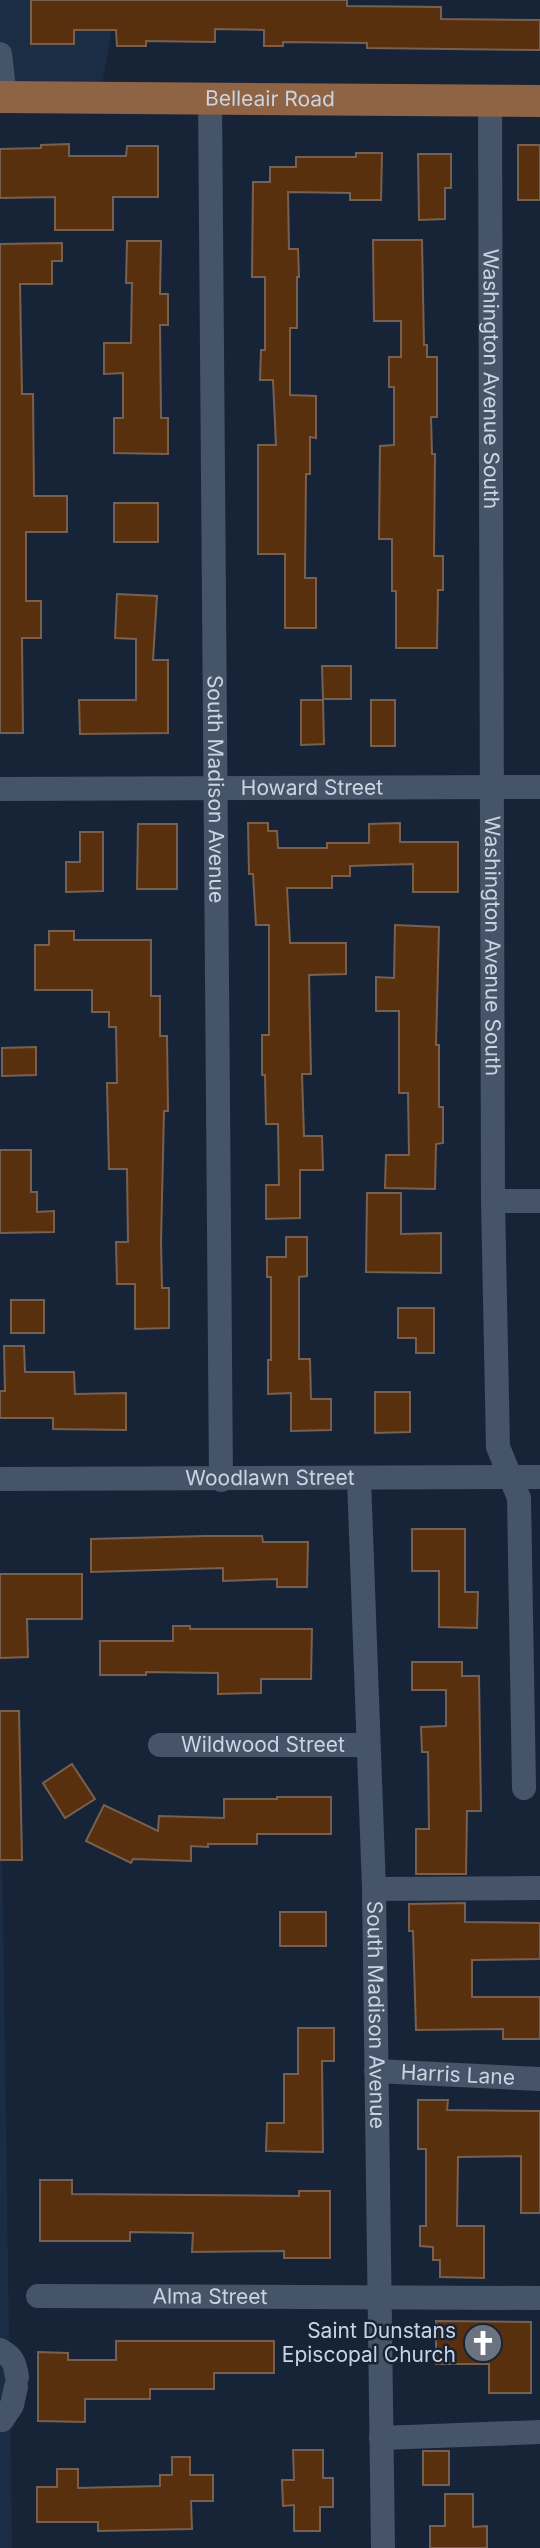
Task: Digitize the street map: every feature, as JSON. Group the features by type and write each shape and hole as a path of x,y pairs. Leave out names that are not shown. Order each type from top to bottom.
{"main road":[{"name":"Belleair Road","path":"2,97 540,101"}],"street":[{"path":"0,54 2,97"},
{"name":"South Madison Avenue","path":"210,99 221,1480"},
{"name":"Washington Avenue South","path":"489,100 493,1201 498,1447 519,1499 524,1788"},
{"name":"Howard Street","path":"0,789 540,787"},
{"path":"493,1201 540,1201"},
{"name":"Woodlawn Street","path":"0,1479 540,1477"},
{"name":"South Madison Avenue","path":"359,1479 374,1889 383,2548"},
{"name":"Wildwood Street","path":"160,1745 368,1745"},
{"path":"374,1889 540,1888"},
{"name":"Harris Lane","path":"376,2071 540,2079"},
{"name":"Alma Street","path":"38,2296 540,2298"},
{"path":"0,2350 15,2363 7,2382 12,2405 0,2420"},
{"path":"381,2438 540,2432"}],"shaded area":[{"path":"0,0 117,0 102,85 0,85"},
{"path":"0,1851 2,1852 12,2548 0,2548"}],"building":[{"path":"31,0 347,0 347,6 441,7 441,19 540,20 540,50 367,48 367,43 283,42 283,46 264,46 264,30 215,29 215,42 146,41 146,46 117,46 116,30 74,30 74,44 31,44"},
{"path":"69,144 69,156 126,156 127,146 158,146 158,197 113,197 113,230 55,230 55,197 0,198 0,149"},
{"path":"518,145 540,145 540,200 518,200"},
{"path":"356,153 382,153 381,200 350,200 350,193 288,192 289,249 298,249 299,277 297,328 290,328 290,395 316,396 316,438 310,437 310,474 306,474 305,578 316,578 316,628 285,628 285,554 258,554 258,445 276,445 273,380 260,380 261,350 265,350 265,277 252,277 253,182 270,182 270,167 296,167 296,157 356,157"},
{"path":"418,154 451,154 451,188 445,188 445,219 419,220"},
{"path":"373,240 422,240 424,345 427,345 427,357 437,357 437,417 431,417 432,454 435,454 434,556 443,556 443,590 438,590 437,648 396,648 392,539 379,539 380,446 394,445 394,387 389,387 389,357 401,357 401,321 374,321"},
{"path":"127,241 161,241 160,294 168,294 168,325 160,325 161,418 168,418 168,454 114,453 114,418 123,418 123,373 104,374 104,343 131,343 132,283 126,283"},
{"path":"62,243 62,261 52,261 52,284 20,284 22,394 33,394 34,496 67,496 67,532 26,532 26,601 41,601 41,638 22,638 23,733 0,733 0,244"},
{"path":"114,503 158,503 158,542 114,542"},
{"path":"117,594 157,596 153,660 168,660 168,733 80,734 79,700 136,700 136,639 115,638"},
{"path":"322,666 351,666 351,699 323,699"},
{"path":"301,700 323,700 324,744 301,745"},
{"path":"371,700 395,700 395,746 371,746"},
{"path":"248,823 268,823 268,831 277,831 278,848 327,848 327,843 369,843 369,824 400,823 400,842 458,842 458,892 413,892 413,864 350,866 350,876 332,876 332,888 287,888 290,943 346,943 346,974 309,975 311,1074 302,1074 304,1136 322,1136 323,1170 300,1170 300,1218 266,1219 266,1185 279,1185 278,1124 266,1124 265,1075 262,1075 262,1035 269,1035 269,925 256,925 253,874 249,874"},
{"path":"138,824 177,824 177,889 137,889"},
{"path":"80,832 103,832 103,891 66,892 66,862 80,862"},
{"path":"395,925 439,927 436,1045 439,1045 439,1107 443,1107 443,1143 436,1144 435,1189 385,1188 386,1155 409,1155 408,1093 399,1093 399,1011 376,1011 376,977 394,978"},
{"path":"49,931 74,931 74,940 151,940 151,996 160,996 160,1036 167,1036 168,1111 164,1111 161,1242 162,1288 169,1288 169,1328 135,1329 135,1284 117,1284 116,1242 128,1242 127,1169 109,1169 107,1083 117,1083 116,1027 109,1027 109,1012 92,1012 92,990 35,990 35,945 49,945"},
{"path":"36,1047 36,1075 2,1076 2,1048"},
{"path":"0,1150 31,1150 31,1192 37,1192 37,1212 54,1211 54,1232 0,1233"},
{"path":"367,1193 401,1193 401,1234 441,1233 441,1273 366,1272"},
{"path":"286,1237 307,1237 307,1276 299,1277 299,1359 310,1359 311,1399 331,1399 331,1430 291,1431 291,1393 268,1394 268,1360 271,1360 271,1277 267,1277 267,1257 286,1257"},
{"path":"11,1300 44,1300 44,1333 11,1333"},
{"path":"398,1308 434,1308 434,1353 416,1353 416,1338 398,1338"},
{"path":"4,1346 24,1346 25,1372 74,1372 75,1394 126,1393 126,1430 53,1429 53,1418 0,1418 0,1391 5,1391"},
{"path":"375,1392 410,1392 410,1432 375,1433"},
{"path":"412,1529 465,1529 465,1592 478,1592 477,1628 439,1627 439,1571 412,1571"},
{"path":"262,1536 263,1542 308,1542 307,1587 277,1587 277,1579 223,1581 223,1568 91,1572 91,1539"},
{"path":"0,1574 82,1574 82,1619 27,1619 28,1657 0,1658"},
{"path":"173,1626 190,1626 190,1629 312,1629 311,1679 261,1679 261,1693 218,1694 218,1673 146,1672 146,1675 100,1675 100,1641 173,1641"},
{"path":"412,1662 462,1662 462,1676 479,1676 481,1811 467,1811 466,1874 416,1874 416,1829 429,1829 428,1752 422,1752 421,1727 446,1726 446,1690 412,1690"},
{"path":"0,1711 19,1711 22,1860 0,1860"},
{"path":"72,1764 95,1799 65,1818 43,1783"},
{"path":"331,1797 331,1834 257,1834 257,1844 191,1846 191,1861 133,1859 131,1863 86,1841 104,1805 158,1831 159,1816 224,1818 224,1799"},
{"path":"465,1903 465,1922 540,1923 540,1959 472,1960 472,1997 540,1997 540,2039 503,2039 503,2029 416,2030 413,1931 409,1931 409,1904"},
{"path":"280,1912 326,1912 326,1946 280,1946"},
{"path":"298,2028 334,2028 334,2061 322,2061 323,2152 266,2151 267,2123 284,2123 284,2074 298,2074"},
{"path":"418,2100 448,2100 447,2110 540,2111 540,2213 521,2213 521,2156 458,2157 457,2226 484,2226 484,2278 440,2277 440,2260 433,2260 433,2247 420,2246 420,2226 426,2226 426,2149 418,2149"},
{"path":"40,2180 72,2180 72,2194 299,2196 299,2191 330,2191 330,2258 284,2258 284,2251 192,2252 193,2233 130,2232 130,2241 40,2241"},
{"name":"Saint Dunstans Episcopal Church","path":"436,2321 531,2322 531,2393 489,2393 489,2364 436,2364"},
{"path":"116,2341 274,2341 274,2373 214,2373 214,2389 150,2389 150,2399 85,2399 85,2422 38,2421 38,2352 68,2353 68,2360 116,2360"},
{"path":"293,2450 323,2450 323,2478 333,2478 333,2507 320,2507 320,2531 294,2531 294,2505 283,2506 282,2480 294,2480"},
{"path":"423,2451 449,2451 449,2485 423,2485"},
{"path":"172,2457 190,2457 190,2475 213,2475 213,2501 191,2501 192,2529 98,2531 98,2522 37,2522 37,2487 57,2487 57,2469 78,2469 78,2488 160,2486 160,2475 172,2475"},
{"path":"445,2494 473,2494 473,2527 487,2526 487,2548 430,2548 430,2526 445,2526"}],"place":[{"name":"Saint Dunstans Episcopal Church","path":"483,2343"}]}
